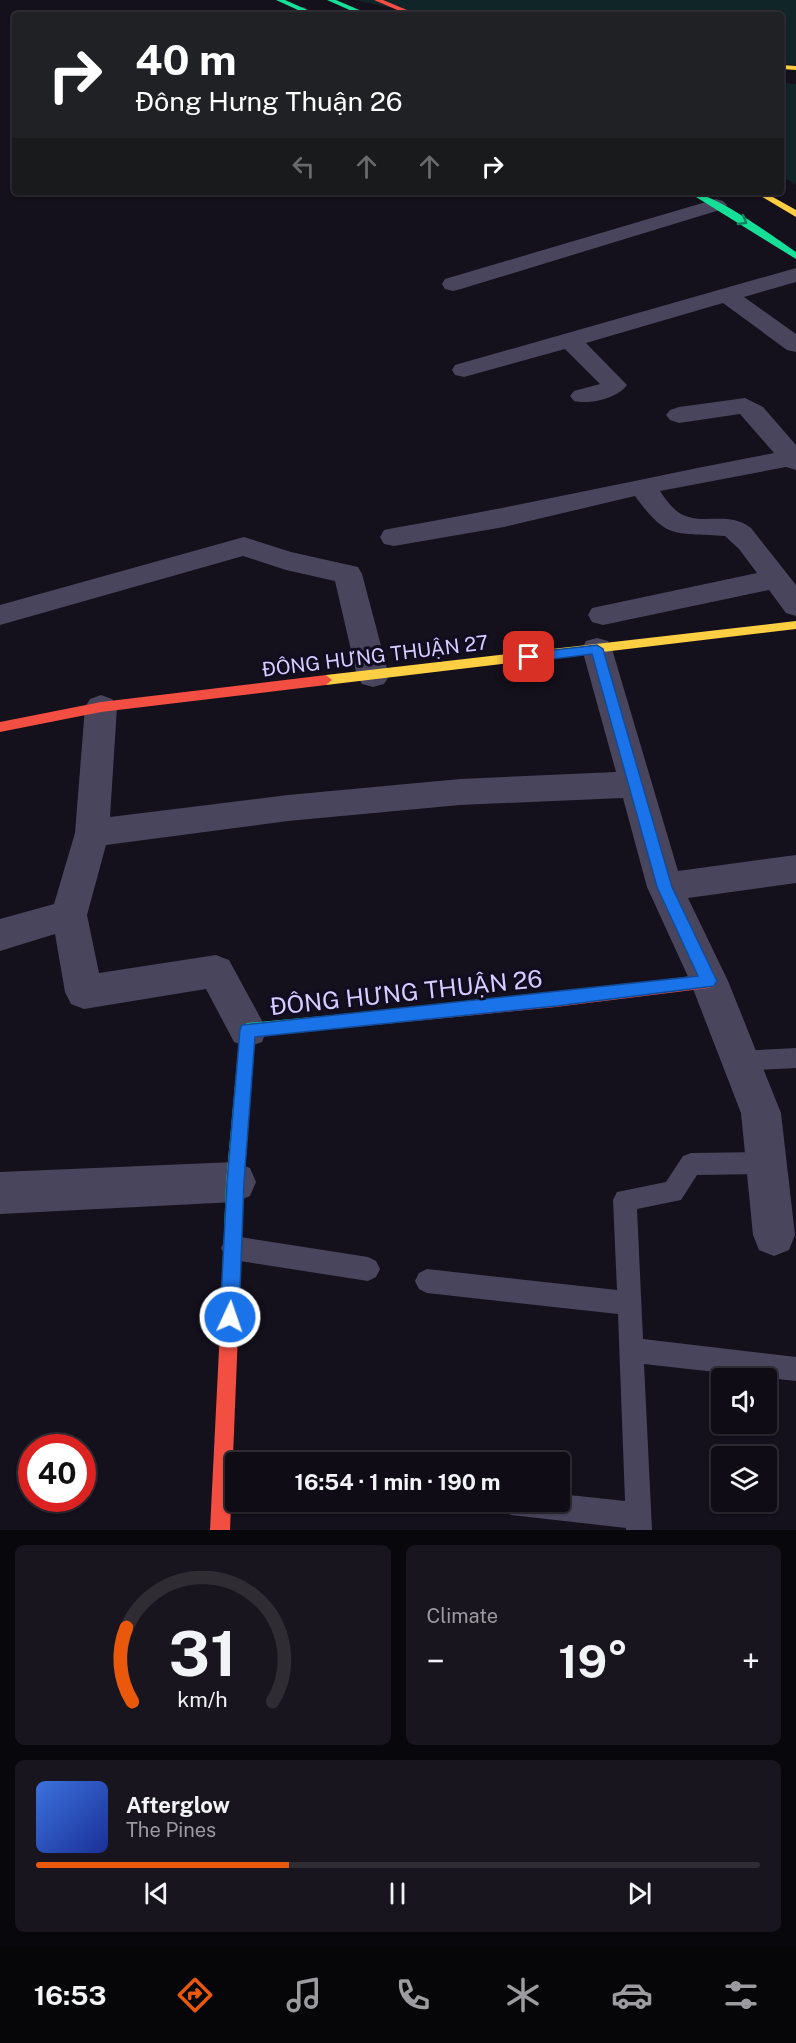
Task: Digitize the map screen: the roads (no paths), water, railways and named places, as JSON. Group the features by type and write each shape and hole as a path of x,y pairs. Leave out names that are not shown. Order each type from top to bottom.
{"main road":[{"path":"279,0 301,12"},
{"path":"330,0 360,12"},
{"path":"377,0 407,12"},
{"path":"697,195 747,223 796,256"},
{"path":"763,195 796,214"},
{"name":"ĐÔNG HƯNG THUẬN 27","path":"0,727 101,707 373,676 600,632 796,625"},
{"name":"ĐÔNG HƯNG THUẬN 26","path":"229,1452 232,1248 248,1030 709,981"},
{"name":"ĐÔNG HƯNG THUẬN 26","path":"220,1530 225,1501"}],"street":[{"path":"453,284 716,206"},
{"path":"464,370 796,275"},
{"path":"726,295 796,345"},
{"path":"570,339 615,385 612,388 583,396"},
{"path":"679,415 745,406 754,412 794,460"},
{"path":"394,537 504,518 642,486 794,460"},
{"path":"642,486 668,520 676,525 685,527 722,526 742,535 796,606"},
{"path":"0,615 244,546 286,560 348,574 373,676"},
{"path":"774,1235 761,1113 709,981 665,887 636,784 600,632 775,579"},
{"path":"101,707 92,833 69,915 84,992 216,971 248,1030"},
{"path":"92,833 288,808 460,792 636,784"},
{"path":"665,887 796,869"},
{"path":"0,935 69,915"},
{"path":"0,1193 236,1182"}],"lane":[{"path":"740,1060 796,1058"},
{"path":"570,1512 639,1523 626,1200 673,1192 691,1164 766,1163"},
{"path":"232,1248 368,1269"},
{"path":"427,1281 629,1303"},
{"path":"632,1350 796,1369"}]}
